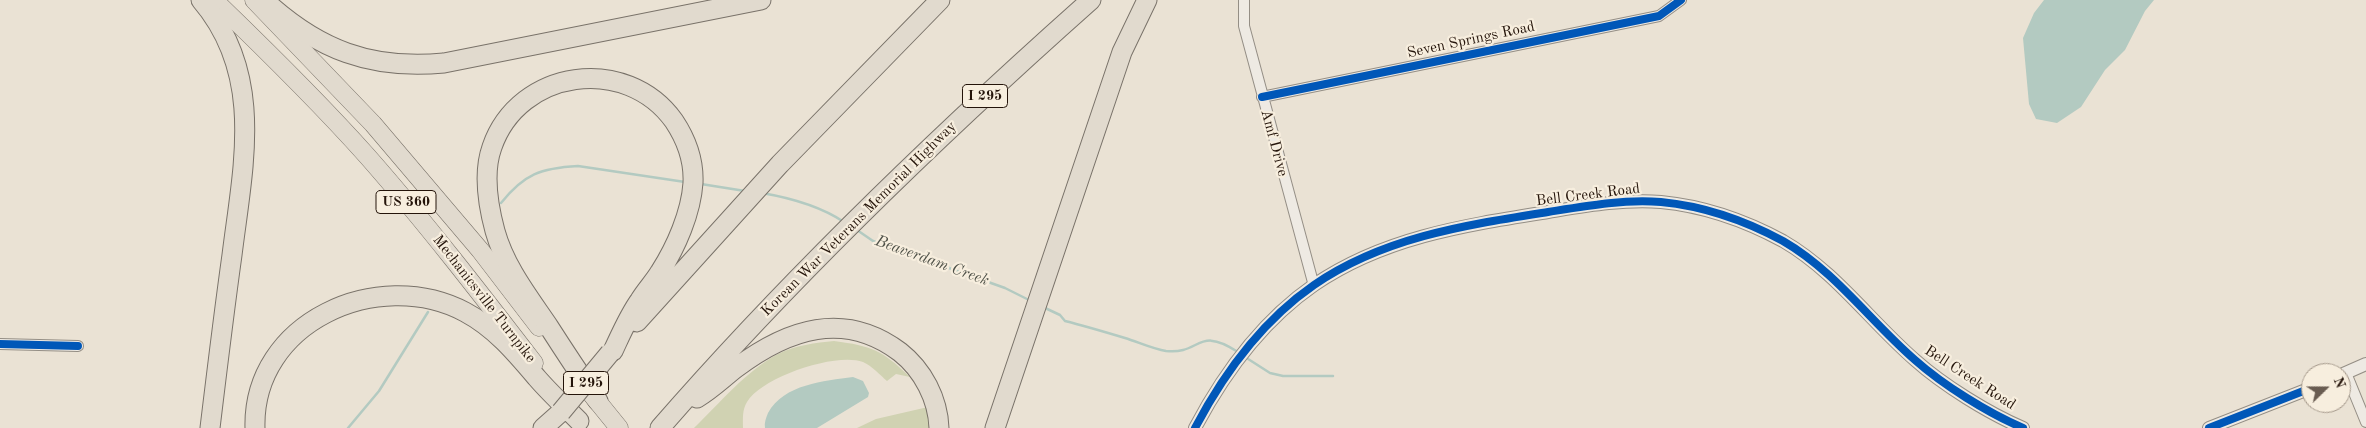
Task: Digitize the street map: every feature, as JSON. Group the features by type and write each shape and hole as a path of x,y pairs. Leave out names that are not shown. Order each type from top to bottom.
{"highway":[{"path":"201,0 215,18 230,47 242,87 245,114 242,174 210,428"},
{"name":"Mechanicsville Turnpike","path":"214,0 295,79 399,193 460,267 582,425"},
{"name":"Mechanicsville Turnpike","path":"254,0 340,88 450,213 619,428"},
{"path":"264,0 303,32 342,52 378,62 420,65 444,63 761,0"},
{"name":"I 295","path":"547,428 731,217 940,0"},
{"name":"Korean War Veterans Memorial Highway","path":"667,421 826,249 881,194 1091,0"},
{"path":"995,428 1122,52 1146,0"},
{"path":"598,401 519,284 495,231 488,193 492,148 504,124 525,100 537,92 561,82 591,78 621,82 648,96 668,114 685,142 690,156 693,182 688,209 669,258 639,300 612,352"},
{"path":"255,428 257,400 264,377 274,357 296,333 332,309 368,298 394,295 436,300 474,318 509,345 537,378 582,425"},
{"path":"667,421 714,388 738,366 777,342 811,330 838,328 867,334 882,340 905,356 926,382 935,405 940,428"},
{"path":"543,428 561,412"}],"street":[{"name":"Amf Drive","path":"1244,0 1244,26 1314,286"},
{"name":"Seven Springs Road","path":"1262,97 1658,16 1681,0"},
{"name":"Bell Creek Road","path":"1195,428 1216,391 1263,329 1314,286 1358,259 1383,249 1443,231 1589,206 1636,201 1688,206 1732,218 1802,253 1835,280 1916,361 1965,395 2024,428"},
{"path":"0,344 78,346"},
{"path":"2351,371 2366,364"},
{"path":"2351,389 2366,422"},
{"path":"2209,428 2301,392"}],"green space":[{"path":"834,341 867,347 876,351 892,361 910,377 896,374 887,381 873,368 863,362 851,360 818,364 783,376 755,393 744,408 743,428 694,428 744,378 766,361 791,348"},
{"path":"928,407 931,428 857,428 876,419"}],"shaded area":[{"path":"2044,0 2154,0 2145,11 2125,50 2105,70 2081,107 2057,123 2036,119 2029,104 2023,38 2034,13"},
{"path":"853,377 863,381 869,393 868,397 817,428 765,428 768,413 775,403 794,390 830,380"}],"waterway":[{"name":"Beaverdam Creek","path":"501,203 518,185 534,174 565,167 578,166 685,182"},
{"name":"Beaverdam Creek","path":"701,184 745,191"},
{"name":"Beaverdam Creek","path":"762,193 805,203 825,211 844,222"},
{"name":"Beaverdam Creek","path":"857,230 873,241 1005,288 1029,300"},
{"name":"Beaverdam Creek","path":"1043,307 1060,315 1065,321 1161,350 1177,351 1206,341 1214,341 1225,344 1238,352"},
{"name":"Beaverdam Creek","path":"348,428 379,391 428,312"},
{"name":"Beaverdam Creek","path":"1245,357 1270,373 1283,376 1333,376"}],"cycle path":[{"path":"1262,97 1659,16 1681,0"},
{"path":"1195,428 1232,368 1261,332 1295,299 1341,269 1397,244 1456,228 1590,205 1647,201 1677,204 1708,211 1739,221 1783,241 1802,253 1836,282 1899,345 1926,369 1966,398 1995,415 2023,428"},
{"path":"0,344 78,346"},
{"path":"2209,428 2301,392"}]}
